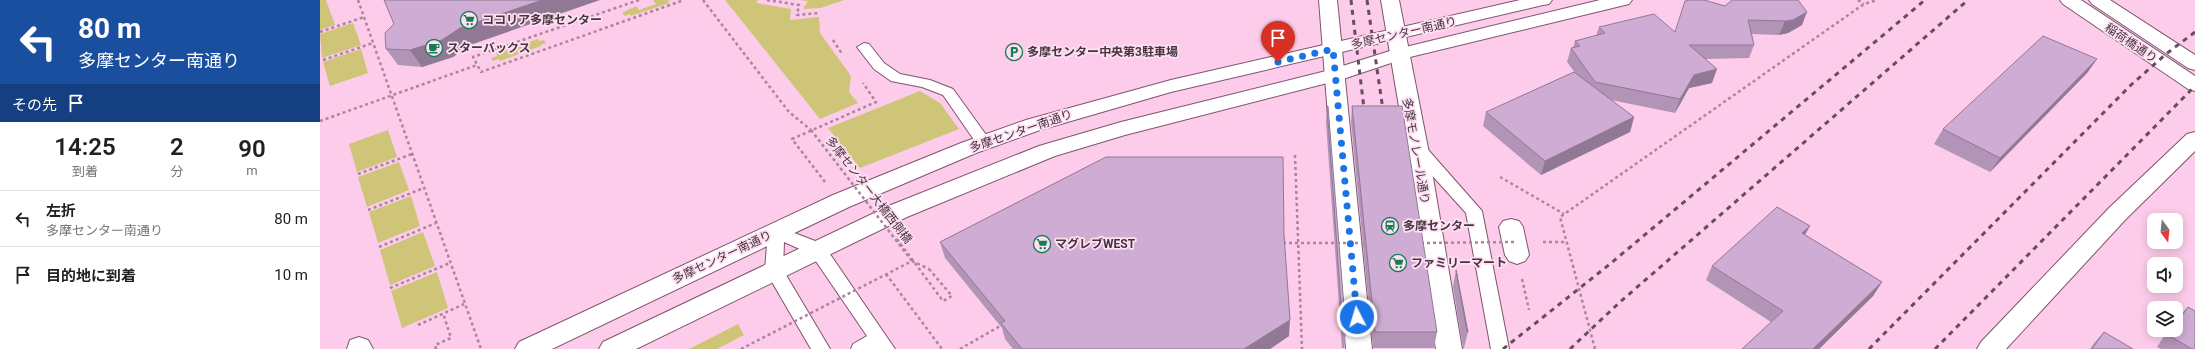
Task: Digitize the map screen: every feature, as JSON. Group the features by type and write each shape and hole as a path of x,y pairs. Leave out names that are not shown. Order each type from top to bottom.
{"street":[{"path":"1328,0 1336,75 1359,349"},
{"name":"多摩モノレール通り","path":"1390,0 1417,148 1449,349"},
{"name":"多摩センター南通り","path":"528,349 776,232 885,183 1033,125 1110,103 1543,0"},
{"name":"多摩センター南通り","path":"612,349 899,210 1047,151 1128,127 1336,75 1400,54 1623,0"},
{"name":"稲荷橋通り","path":"2069,0 2195,85"},
{"name":"稲荷橋通り","path":"2098,0 2195,64"},
{"path":"1990,349 2117,214 2195,139"}],"lane":[{"path":"864,47 879,66 896,78 925,83 948,92 984,143"},
{"path":"1417,148 1474,211 1500,349"},
{"path":"821,349 774,270 776,232 817,249 883,344 860,349"}],"path":[{"path":"358,0 481,349"},
{"path":"639,0 473,57 481,72 684,0"},
{"name":"多摩センター大橋西側橋","path":"703,0 789,112 811,130 912,261"},
{"path":"767,0 799,6 797,15 820,13"},
{"path":"1858,0 1864,4"},
{"path":"1595,349 1560,217 1864,4 1878,0"},
{"path":"320,32 364,17"},
{"path":"1264,32 1282,40"},
{"path":"832,40 846,59"},
{"path":"323,60 373,43"},
{"path":"320,121 477,65"},
{"path":"829,187 792,139 876,102 859,77"},
{"path":"358,174 412,154"},
{"path":"1295,155 1302,349"},
{"path":"1500,177 1564,214"},
{"path":"368,210 424,188"},
{"path":"379,247 436,223"},
{"path":"741,349 912,261 929,268 952,296 943,301 925,278 895,236"},
{"path":"1417,243 1514,242 1529,310"},
{"path":"1275,243 1373,243"},
{"path":"390,288 450,263"},
{"path":"886,274 942,349"},
{"path":"418,325 464,304"},
{"path":"435,347 451,338 443,313"},
{"path":"960,349 1008,322"}],"shaded area":[{"path":"320,0 326,0 335,25 320,30"},
{"path":"653,0 671,0 668,1 669,3 631,16 630,14 625,16 622,13 636,6 639,10 656,4"},
{"path":"725,0 758,0 756,3 791,9 790,20 819,17 820,33 851,76 849,92 858,103 820,119"},
{"path":"799,0 844,0 821,8 803,9 808,1"},
{"path":"353,23 361,45 322,58 320,34"},
{"path":"538,39 539,41 544,40 546,43 500,61 499,59 493,61 491,58 497,56 496,53"},
{"path":"361,49 368,73 330,86 323,62"},
{"path":"920,91 940,103 959,129 860,168 828,128"},
{"path":"388,130 397,157 357,172 349,144"},
{"path":"399,162 409,190 367,207 358,177"},
{"path":"411,196 420,226 378,243 369,212"},
{"path":"423,232 435,266 390,285 380,250"},
{"path":"437,272 448,308 402,328 391,291"},
{"path":"738,324 744,335 717,349 689,349"}],"building":[{"path":"384,0 542,0 460,28 442,40 410,50 386,49 385,33 394,24"},
{"path":"1704,0 1725,6 1732,0 1798,0 1807,12 1793,20 1748,20 1754,45 1689,45 1717,69 1694,75 1680,99 1595,82 1571,48 1580,46 1575,41 1605,33 1599,27 1654,14 1675,32 1685,1"},
{"path":"2043,36 2097,59 2000,158 1943,129"},
{"path":"1574,72 1634,117 1545,161 1486,112"},
{"path":"1328,106 1346,332 1343,332"},
{"path":"1352,106 1402,106 1437,332 1375,332"},
{"path":"1106,157 1283,157 1284,235 1290,320 1244,349 1022,349 1001,323 1005,321 940,242"},
{"path":"1777,207 1810,226 1802,233 1882,282 1813,349 1742,349 1783,311 1712,266"},
{"path":"1456,270 1468,332 1467,332"},
{"path":"2188,307 2195,311 2195,349 2192,349 2171,337 2183,337 2183,314"},
{"path":"2104,332 2133,349 2092,349"}],"railway":[{"path":"1351,0 1365,117"},
{"path":"1367,0 1384,117"},
{"path":"1503,349 1610,264 1925,0"},
{"path":"1570,349 1620,302 1968,0"},
{"path":"1869,349 2131,85 2166,54 2195,32"},
{"path":"1935,349 2195,86"}],"place":[{"name":"ココリア多摩センター","path":"469,20"},
{"name":"スターバックス","path":"434,48"},
{"name":"多摩センター中央第3駐車場","path":"1014,52"},
{"name":"多摩センター","path":"1390,226"},
{"name":"マグレブWEST","path":"1042,244"},
{"name":"ファミリーマート","path":"1398,263"}],"route":[{"path":"1278,62 1333,49 1357,317"}]}
